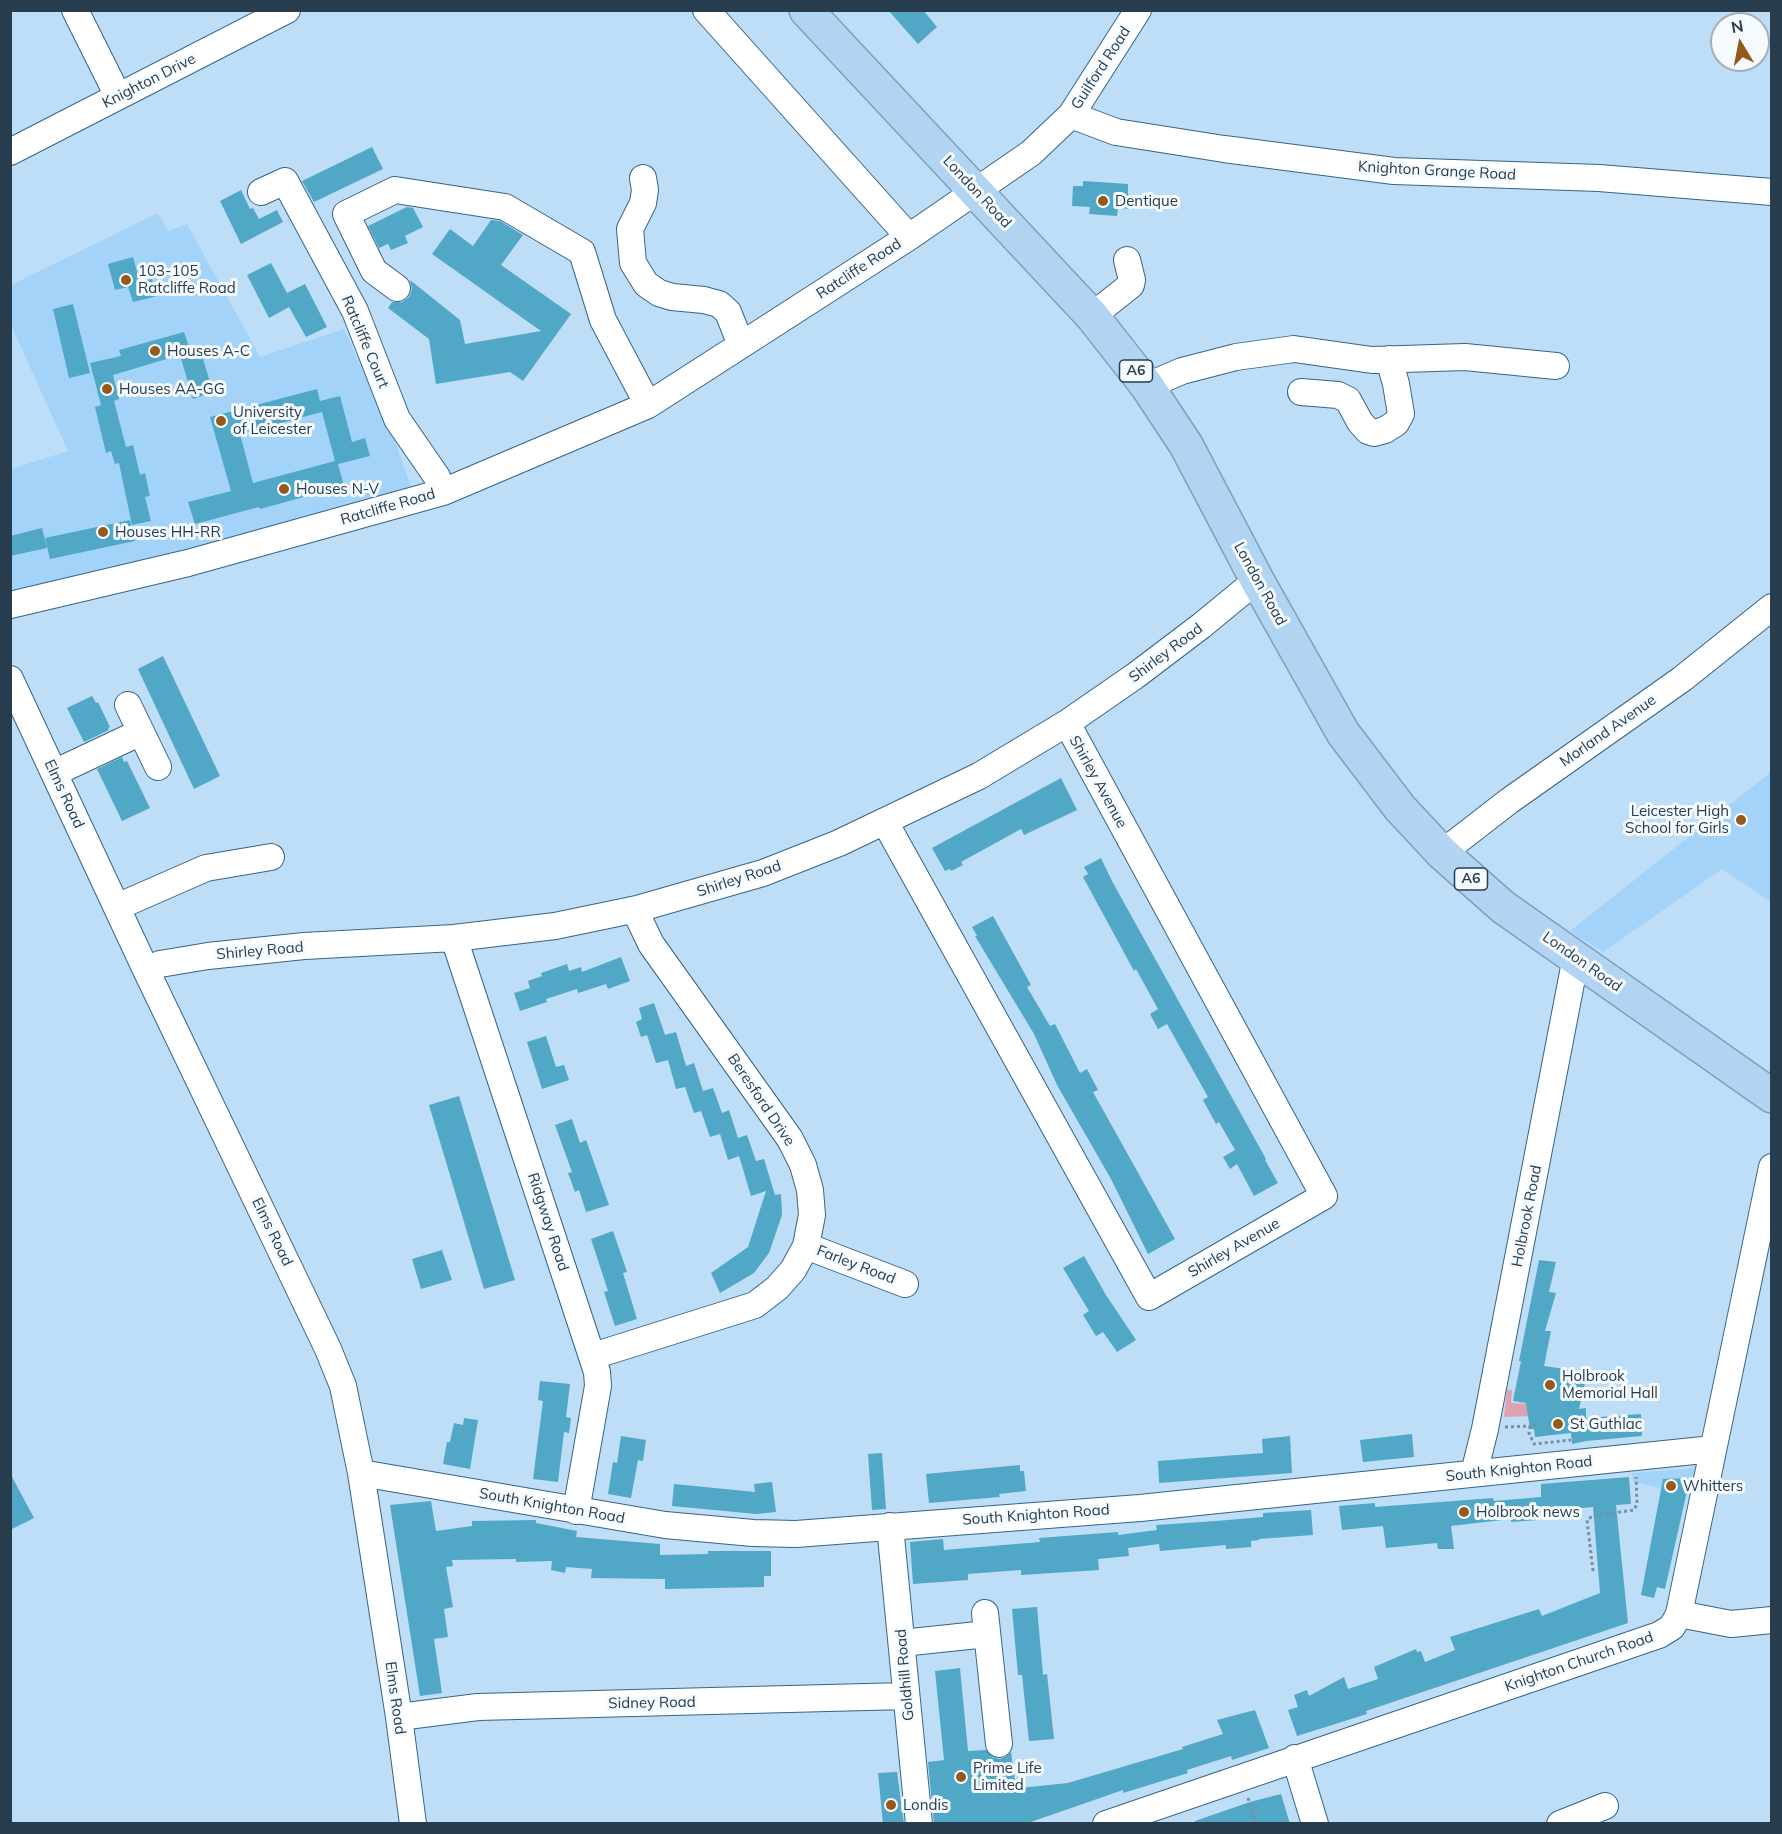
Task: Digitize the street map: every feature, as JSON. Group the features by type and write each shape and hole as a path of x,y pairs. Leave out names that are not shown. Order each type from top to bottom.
{"highway":[{"name":"London Road","path":"806,10 1092,316 1147,386 1186,445 1257,580 1343,733 1400,808 1442,853 1503,907 1772,1096"}],"street":[{"path":"75,10 118,96"},
{"name":"Knighton Drive","path":"10,152 287,10"},
{"path":"706,10 909,237"},
{"name":"Guilford Road","path":"976,190 1031,153 1071,116 1138,10"},
{"name":"Knighton Grange Road","path":"1071,116 1116,132 1224,149 1394,171 1599,178 1772,192"},
{"path":"643,178 645,190 643,203 630,229 633,262 638,272 646,284 659,293 719,304 728,312 741,345"},
{"name":"Ratcliffe Court","path":"261,192 285,182 355,311 397,419 444,492"},
{"path":"397,288 374,272 346,214 395,189 505,207 582,252 603,320 648,405"},
{"name":"Ratcliffe Road","path":"10,605 188,563 444,492 648,405 909,237 976,190"},
{"path":"1092,316 1131,285 1127,260"},
{"path":"1147,386 1182,371 1236,357 1294,349 1358,358 1465,357 1556,366"},
{"path":"1301,392 1338,395 1348,400 1360,422 1368,431 1374,433 1385,430 1396,423 1401,414 1389,359"},
{"name":"Shirley Road","path":"146,970 160,964 208,956 304,946 454,938 555,926 637,909 763,873 839,843 979,776 1067,723 1136,676 1257,580"},
{"name":"Morland Avenue","path":"1442,853 1509,801 1682,679 1772,607"},
{"name":"Elms Road","path":"10,679 146,970 328,1348 343,1386 361,1473 399,1717 413,1824"},
{"path":"128,705 158,767"},
{"name":"Shirley Avenue","path":"885,822 1149,1297 1324,1196 1067,723"},
{"path":"54,773 141,732"},
{"path":"117,907 206,868 271,857"},
{"name":"Beresford Drive","path":"594,1356 756,1305 777,1288 793,1270 806,1246 812,1215 810,1190 803,1165 790,1139 651,944 637,909"},
{"name":"Ridgway Road","path":"454,938 594,1356 598,1386 576,1510"},
{"name":"Holbrook Road","path":"1474,1473 1485,1429 1576,957"},
{"path":"1772,1167 1679,1614 1731,1624 1772,1620"},
{"name":"Farley Road","path":"806,1246 905,1284"},
{"name":"South Knighton Road","path":"361,1473 665,1525 753,1533 796,1534 1140,1508 1713,1449"},
{"name":"Goldhill Road","path":"890,1526 919,1824"},
{"name":"Knighton Church Road","path":"1106,1824 1659,1635 1672,1627 1679,1614"},
{"path":"902,1643 986,1624 999,1744"},
{"name":"Sidney Road","path":"399,1717 478,1707 906,1696"},
{"path":"1295,1758 1315,1824"},
{"path":"1560,1824 1605,1806"}],"path":[{"path":"1536,1425 1530,1426 1529,1433 1534,1444 1571,1440"},
{"path":"1593,1571 1587,1520 1593,1516 1634,1510 1637,1504 1635,1457"},
{"path":"1240,1777 1257,1824"}],"shaded area":[{"name":"University of Leicester","path":"158,213 168,231 187,224 260,357 344,329 360,365 370,370 411,487 187,552 11,590 11,469 68,451 11,325 11,285"},
{"name":"Leicester High School for Girls","path":"1771,772 1771,902 1722,869 1603,952 1570,931"},
{"path":"1507,1390 1512,1390 1511,1403 1530,1404 1532,1416 1504,1417"},
{"path":"1696,1468 1690,1494 1633,1482 1632,1473"}],"building":[{"path":"888,10 923,10 937,27 918,44"},
{"path":"372,147 383,169 314,202 302,181"},
{"name":"Dentique","path":"1083,181 1128,184 1128,195 1135,196 1134,209 1118,208 1117,216 1089,214 1090,207 1072,206 1073,186 1083,186"},
{"path":"241,190 250,209 253,208 259,219 277,210 283,222 241,244 220,201"},
{"path":"407,207 413,208 423,227 405,236 408,243 391,250 388,244 379,248 368,226"},
{"path":"491,220 500,221 523,235 501,265 571,314 523,381 510,372 436,384 429,339 388,308 392,302 402,302 409,297 412,289 410,280 460,320 465,344 541,331 432,254 450,229 473,246"},
{"name":"103-105 Ratcliffe Road","path":"133,257 140,282 152,279 157,296 133,302 128,287 115,290 108,264"},
{"path":"271,263 287,293 305,284 327,327 306,337 289,307 269,318 247,275"},
{"path":"73,304 90,373 69,378 53,309"},
{"path":"184,332 191,352 200,349 213,392 193,399 180,355 113,375 119,399 114,401 126,447 133,445 140,475 145,473 150,496 145,497 151,521 132,525 119,463 115,464 111,451 106,453 95,407 101,405 90,363 121,356 119,350"},
{"path":"317,389 320,401 340,396 352,442 365,438 370,456 338,464 344,486 195,524 188,502 231,491 210,417","holes":["322,412 335,461 253,483 240,434"]},
{"name":"Houses HH-RR","path":"130,520 135,541 50,559 45,538"},
{"path":"42,528 47,548 10,556 10,536"},
{"path":"163,656 220,776 194,789 138,669"},
{"path":"92,696 96,703 98,702 110,727 109,730 84,742 67,708"},
{"path":"122,757 124,762 127,761 150,808 122,821 97,769"},
{"path":"1061,778 1077,810 1024,835 1021,829 961,862 963,865 951,871 950,869 945,871 932,848"},
{"path":"1101,858 1278,1183 1254,1196 1237,1164 1230,1169 1223,1157 1235,1150 1219,1122 1216,1124 1203,1100 1208,1097 1167,1024 1158,1029 1150,1014 1158,1009 1136,969 1134,971 1083,877 1088,874 1084,867"},
{"path":"993,916 1031,985 1027,987 1050,1026 1055,1024 1080,1073 1087,1069 1098,1090 1093,1092 1175,1239 1148,1254 1111,1179 1057,1085 1034,1034 975,936 977,936 972,927"},
{"path":"621,957 630,981 608,989 606,984 578,993 577,989 546,999 547,1002 520,1011 514,993 530,988 528,981 542,976 541,973 567,964 569,971 581,967 582,972"},
{"path":"654,1003 665,1035 676,1032 686,1066 694,1063 703,1091 713,1088 722,1113 729,1110 738,1138 747,1135 756,1161 764,1159 775,1195 781,1194 782,1215 769,1253 754,1273 720,1293 711,1273 748,1247 766,1191 751,1196 739,1156 728,1160 720,1134 710,1137 701,1111 694,1113 685,1087 676,1089 668,1060 656,1063 647,1035 641,1037 636,1022 642,1019 639,1008"},
{"path":"546,1036 556,1067 564,1065 569,1080 542,1089 527,1042"},
{"path":"459,1096 515,1280 484,1289 429,1105"},
{"path":"572,1119 580,1143 586,1140 609,1205 586,1212 579,1190 575,1192 568,1173 572,1172 555,1125"},
{"path":"613,1231 627,1272 623,1273 637,1319 615,1326 604,1292 608,1291 591,1239"},
{"path":"442,1250 452,1280 421,1289 412,1259"},
{"path":"1084,1256 1106,1295 1136,1340 1117,1352 1103,1332 1096,1336 1083,1315 1089,1311 1063,1268"},
{"path":"1539,1260 1556,1262 1549,1292 1556,1293 1545,1331 1551,1331 1544,1366 1579,1371 1576,1381 1585,1383 1579,1409 1586,1408 1586,1418 1641,1414 1642,1436 1572,1444 1571,1433 1535,1437 1534,1429 1530,1429 1526,1403 1513,1401"},
{"path":"540,1381 570,1384 566,1417 571,1418 569,1433 564,1432 558,1482 533,1479 543,1401 538,1400"},
{"path":"464,1418 478,1420 470,1469 443,1464 447,1442 450,1442 454,1423 463,1425"},
{"path":"1412,1434 1414,1457 1363,1462 1360,1440"},
{"path":"621,1436 646,1440 643,1461 638,1460 631,1498 608,1494 613,1462 617,1463"},
{"path":"1290,1436 1292,1473 1159,1483 1158,1461 1263,1453 1262,1439"},
{"path":"882,1453 886,1509 872,1510 868,1454"},
{"path":"1020,1465 1020,1471 1024,1471 1026,1491 999,1494 1000,1497 929,1503 926,1474"},
{"path":"10,1473 34,1518 10,1530"},
{"path":"1629,1477 1631,1504 1616,1505 1628,1623 1297,1736 1288,1710 1298,1707 1294,1695 1307,1690 1309,1696 1344,1677 1348,1689 1378,1679 1374,1667 1416,1649 1417,1652 1421,1651 1425,1662 1455,1650 1450,1637 1539,1609 1542,1616 1600,1593 1593,1507 1537,1512 1538,1520 1511,1522 1511,1519 1451,1526 1454,1549 1438,1549 1437,1543 1386,1548 1383,1526 1342,1530 1339,1506 1375,1503 1375,1507 1493,1498 1494,1501 1541,1497 1541,1484"},
{"path":"1690,1478 1665,1589 1657,1587 1654,1598 1641,1595 1663,1479"},
{"path":"772,1482 776,1512 756,1514 672,1506 674,1484 755,1492 754,1484"},
{"path":"431,1501 436,1531 472,1526 472,1521 536,1520 536,1523 577,1531 576,1537 660,1544 660,1555 708,1554 708,1551 771,1551 771,1576 764,1576 764,1587 665,1589 665,1579 591,1578 592,1569 566,1567 565,1573 551,1570 552,1561 452,1560 453,1566 446,1567 453,1607 444,1609 448,1637 434,1639 442,1693 420,1696 390,1505"},
{"path":"1311,1510 1313,1535 1259,1539 1251,1541 1251,1547 1226,1549 1226,1545 1160,1551 1159,1544 1128,1548 1129,1556 1098,1559 1099,1570 1021,1575 1021,1570 1007,1571 968,1574 968,1580 913,1584 910,1542 943,1539 944,1550 1040,1542 1039,1538 1118,1532 1118,1535 1157,1530 1156,1525 1263,1517 1263,1513"},
{"path":"1037,1607 1043,1675 1047,1674 1054,1739 1029,1741 1022,1675 1018,1675 1012,1609"},
{"path":"960,1668 968,1751 986,1750 992,1757 1000,1759 1011,1752 1015,1782 1019,1782 1020,1788 1068,1783 1183,1749 1182,1747 1223,1734 1217,1720 1255,1710 1269,1748 1232,1760 1231,1756 1187,1770 1188,1773 1123,1793 1123,1790 1025,1824 934,1824 928,1762 944,1760 935,1671"},
{"name":"Londis","path":"897,1772 904,1824 883,1824 878,1773"},
{"path":"1281,1794 1290,1824 1195,1824 1195,1821"}],"place":[{"name":"Dentique","path":"1103,201"},
{"name":"103-105 Ratcliffe Road","path":"126,280"},
{"name":"Houses A-C","path":"155,351"},
{"name":"Houses AA-GG","path":"107,389"},
{"name":"University of Leicester","path":"221,421"},
{"name":"Houses N-V","path":"284,489"},
{"name":"Houses HH-RR","path":"103,532"},
{"name":"Leicester High School for Girls","path":"1741,820"},
{"name":"Holbrook Memorial Hall","path":"1550,1385"},
{"name":"St Guthlac","path":"1558,1424"},
{"name":"Whitters","path":"1671,1486"},
{"name":"Holbrook news","path":"1464,1512"},
{"name":"Prime Life Limited","path":"961,1777"},
{"name":"Londis","path":"891,1805"}]}
